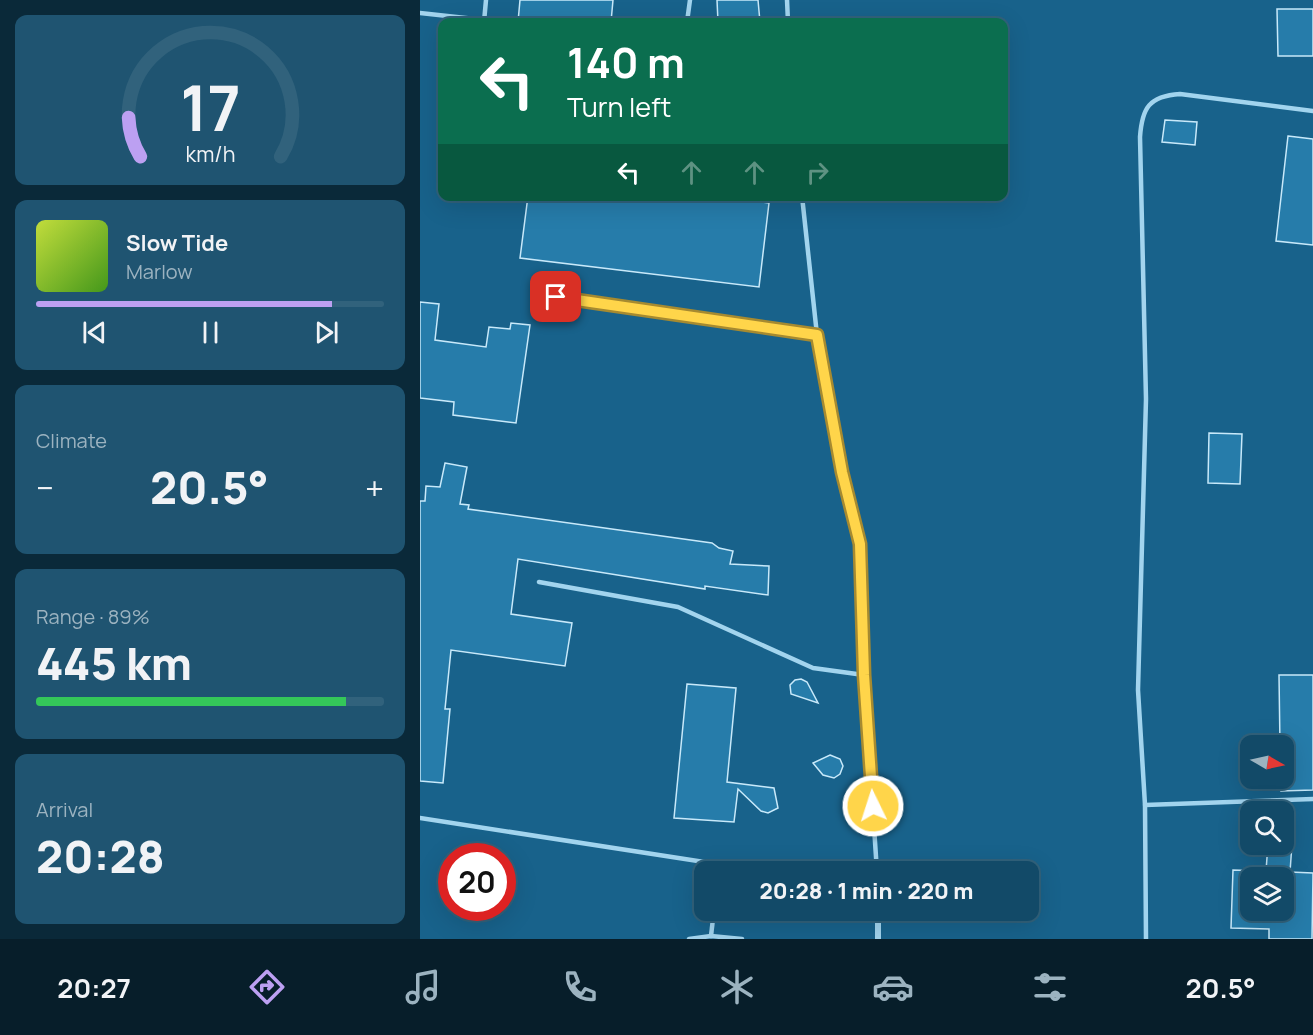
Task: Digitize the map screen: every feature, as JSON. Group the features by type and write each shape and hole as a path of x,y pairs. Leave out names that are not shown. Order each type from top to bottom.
{"street":[{"path":"878,921 878,939"}],"lane":[{"path":"484,18 486,0"},
{"path":"688,18 690,0"},
{"path":"787,0 788,18"},
{"path":"420,13 460,18"},
{"path":"1146,939 1145,805 1138,690 1146,399 1140,137 1142,116 1152,102 1164,95 1180,94 1313,111"},
{"path":"803,201 817,335 842,472 860,544 864,675 876,861"},
{"path":"556,297 817,335"},
{"path":"539,582 678,607 813,668 864,675"},
{"path":"1145,805 1313,799"},
{"path":"420,818 700,861"},
{"path":"711,936 713,921"},
{"path":"690,939 711,936 742,939"}],"building":[{"path":"520,0 613,0 611,18 518,18"},
{"path":"717,0 758,0 760,18 718,18"},
{"path":"1277,9 1313,9 1313,56 1278,56"},
{"path":"1165,120 1197,122 1195,145 1162,142"},
{"path":"1288,136 1313,139 1313,245 1276,241"},
{"path":"527,201 754,201 769,203 759,287 520,258"},
{"path":"420,302 439,304 435,340 486,347 489,327 510,329 511,323 530,325 516,423 453,415 454,402 420,398"},
{"path":"1209,433 1242,434 1240,484 1208,483"},
{"path":"445,463 467,467 460,504 469,505 468,509 712,543 719,548 733,551 730,564 769,566 768,595 705,586 705,589 518,559 511,614 572,623 565,666 451,650 445,709 450,709 443,783 420,781 420,501 425,501 426,486 440,487"},
{"path":"1279,675 1313,675 1313,790 1281,791 1281,789 1294,789 1294,735 1280,735"},
{"path":"801,679 807,682 818,703 791,694 790,685 795,680"},
{"path":"687,684 736,688 727,782 774,788 778,808 768,813 761,811 738,789 734,822 674,818"},
{"path":"830,755 840,759 843,766 840,774 834,778 823,775 813,763"},
{"path":"1267,855 1291,855 1290,867 1266,867"},
{"path":"1233,870 1240,870 1240,921 1294,921 1294,872 1313,873 1312,939 1269,939 1269,929 1231,928"}],"route":[{"path":"556,297 817,335 842,472 860,544 864,675 873,806"}]}
